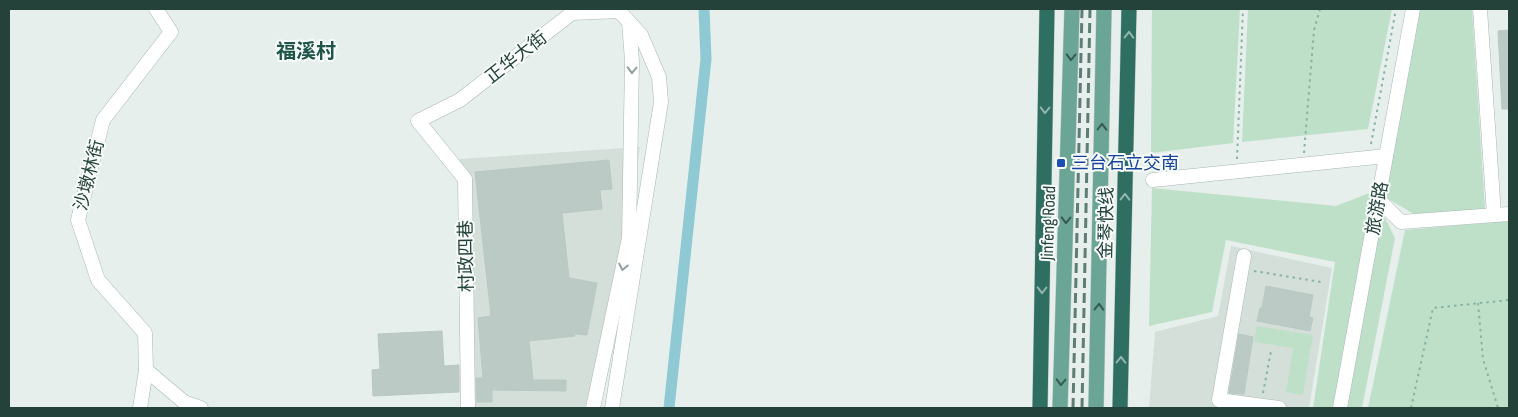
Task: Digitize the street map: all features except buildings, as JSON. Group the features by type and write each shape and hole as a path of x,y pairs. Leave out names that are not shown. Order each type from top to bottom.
{"highway":[{"path":"1040,408 1047,9"},
{"name":"金琴快线","path":"1120,408 1129,9"}],"main road":[{"name":"Jinfeng Road","path":"1060,408 1072,9"},
{"path":"1096,408 1104,9"}],"street":[{"name":"沙墩林街","path":"140,408 146,370 145,333 98,280 78,220 103,120 171,32 156,9"},
{"name":"旅游路","path":"1340,408 1413,9"},
{"path":"1480,9 1494,215"},
{"name":"正华大街","path":"418,122 460,100 572,13 622,14"},
{"path":"594,408 629,238 632,61 622,14"},
{"path":"612,408 661,102 660,77 641,35 622,14"},
{"name":"村政四巷","path":"418,122 465,179 468,408"},
{"path":"1153,180 1386,156"},
{"path":"1378,199 1401,222 1509,214"},
{"path":"1243,263 1219,400 1278,408"},
{"path":"146,370 184,402 201,408"}],"path":[{"path":"1236,171 1243,9"},
{"path":"1303,164 1314,30 1320,9"},
{"path":"1368,157 1396,9"},
{"path":"1243,263 1321,282"},
{"path":"1411,408 1434,308 1509,300"},
{"path":"1478,303 1483,359 1498,408"},
{"path":"1261,406 1271,352"}],"shaded area":[{"path":"640,147 600,408 466,408 460,159"},
{"path":"1231,246 1332,268 1309,408 1149,408 1155,332 1218,316"}],"green space":[{"path":"1152,9 1240,9 1233,143 1151,153"},
{"path":"1248,9 1392,9 1368,129 1242,142"},
{"path":"1420,9 1472,9 1485,209 1414,214 1385,197"},
{"path":"1152,188 1336,206 1372,192 1395,238 1362,408 1313,408 1335,262 1226,240 1212,312 1149,326"},
{"path":"1509,221 1509,408 1368,408 1405,230"},
{"path":"1257,326 1313,335 1303,395 1286,392 1293,348 1254,342"}],"waterway":[{"path":"669,408 706,59 704,9"}],"railway":[{"path":"1073,408 1082,9"},
{"path":"1082,408 1090,9"}],"place":[{"name":"三台石立交南","path":"1061,163"}],"district":[{"name":"福溪村","path":"306,51"}]}
